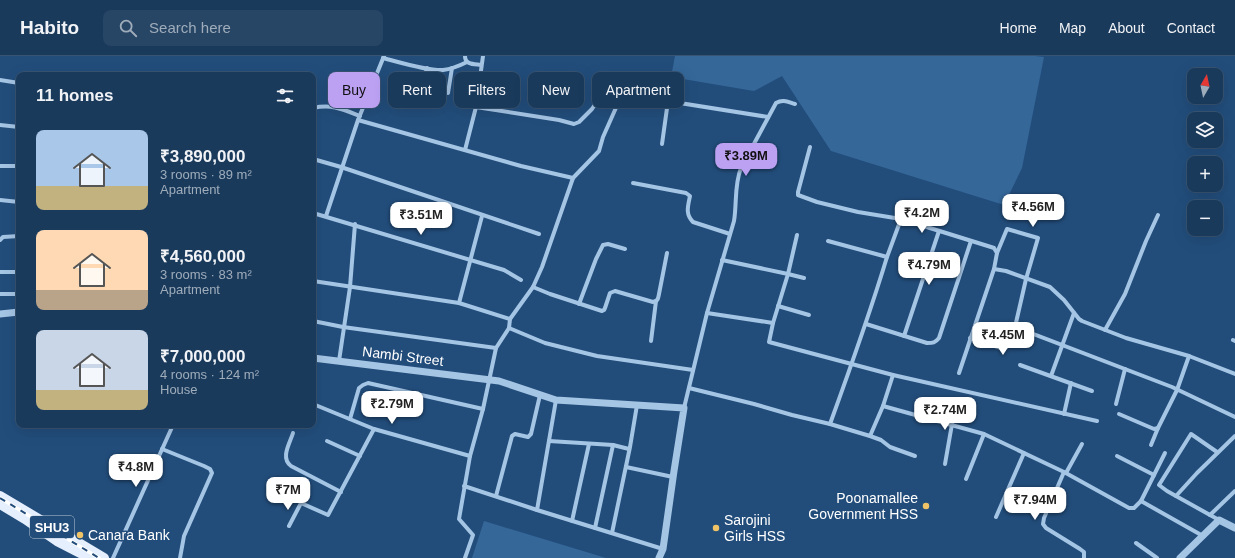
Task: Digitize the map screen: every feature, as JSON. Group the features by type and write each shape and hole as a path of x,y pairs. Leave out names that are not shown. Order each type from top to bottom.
{"main road":[{"name":"SHU3","path":"0,496 104,558"},
{"name":"SHU3","path":"0,504 57,541 90,558"}],"street":[{"path":"465,56 465,60 467,62"},
{"path":"480,72 483,56"},
{"path":"326,216 341,167 384,57 441,70 452,68 467,62 481,65"},
{"path":"426,72 427,68"},
{"path":"448,93 452,68"},
{"path":"0,80 16,83"},
{"path":"659,558 663,549 684,408 706,313 736,211 738,176 776,103 786,101 795,104"},
{"path":"684,104 768,117"},
{"path":"316,107 333,106 359,118 465,150 521,166 573,178"},
{"path":"465,150 476,108"},
{"path":"482,108 574,124 579,122 592,108"},
{"path":"465,558 473,535 460,519 464,486 496,348 509,328 510,319 533,287 542,267 573,178 599,151 616,108"},
{"path":"662,144 667,108"},
{"path":"0,125 16,127"},
{"path":"810,147 798,192 799,196 858,212 901,219 994,248 997,253"},
{"path":"316,160 540,234"},
{"path":"0,166 16,166"},
{"path":"633,183 689,194 687,211 689,218 693,222 730,234"},
{"path":"0,200 16,202"},
{"path":"316,213 504,270 522,280"},
{"path":"1105,330 1125,294 1158,215"},
{"path":"459,303 482,216"},
{"path":"830,424 866,324 887,257 901,219"},
{"path":"339,361 350,287 355,224"},
{"path":"959,373 970,338 994,269 997,253 1007,229 1038,238 1009,346 1001,348 970,338"},
{"path":"904,336 939,231"},
{"path":"0,240 3,237 16,236"},
{"path":"797,236 769,342 893,375 1097,421"},
{"path":"866,324 927,343 933,343 936,341 939,338 971,241"},
{"path":"828,242 887,257"},
{"path":"579,304 596,259 603,245 608,244 625,249"},
{"path":"651,341 656,301 660,294 667,253"},
{"path":"722,260 804,278"},
{"path":"994,269 1006,271 1050,287 1064,300 1082,321 1126,338 1189,356 1235,374"},
{"path":"0,272 16,272"},
{"path":"316,281 459,303 510,319"},
{"path":"533,287 602,311 604,310 610,293 615,291 653,302 656,301"},
{"path":"0,294 16,294"},
{"path":"778,306 809,315"},
{"path":"0,314 16,312"},
{"path":"706,313 773,323"},
{"path":"1051,376 1074,313"},
{"path":"316,322 496,348"},
{"path":"1015,327 1178,390 1235,417"},
{"path":"509,328 545,343 597,356 693,370"},
{"path":"1151,444 1178,390 1189,356"},
{"name":"Nambi Street","path":"316,358 499,381 556,400 684,408"},
{"path":"1020,365 1092,391"},
{"path":"1116,404 1125,369"},
{"path":"870,436 883,406 893,375"},
{"path":"350,419 359,388 368,383 483,409"},
{"path":"1064,414 1071,383"},
{"path":"689,388 830,424 870,436 881,440 890,447 915,456"},
{"path":"496,496 512,436 515,434 528,437 531,434 540,395"},
{"path":"537,510 556,400"},
{"path":"316,405 374,429 470,456"},
{"path":"612,533 637,405"},
{"path":"883,406 984,434 1065,473 1128,508 1134,508 1141,501 1165,452"},
{"path":"1119,414 1154,428 1158,428"},
{"path":"945,464 952,424"},
{"path":"113,558 172,428"},
{"path":"289,526 301,503 328,515 374,429"},
{"path":"293,433 285,460 287,463 341,492"},
{"path":"966,479 984,434"},
{"path":"1217,452 1191,434 1159,486 1235,528"},
{"path":"1176,496 1217,452 1235,436"},
{"path":"327,441 360,456"},
{"path":"548,441 613,445 629,449"},
{"path":"572,521 589,444"},
{"path":"1082,444 1065,473 1044,518 1043,524 1046,528 1084,552 1084,558"},
{"path":"595,528 613,445"},
{"path":"162,449 204,466 210,469 212,473 184,536 180,558"},
{"path":"996,517 1024,453"},
{"path":"1116,456 1154,475"},
{"path":"626,467 673,476"},
{"path":"464,486 663,549"},
{"path":"1210,515 1235,491"},
{"path":"1141,501 1202,536"},
{"path":"1180,558 1219,520"},
{"path":"1136,543 1157,558"}],"shaded area":[{"path":"675,56 1044,57 1022,168 1004,205 831,151 782,76 754,91 684,79 684,72 672,72"},
{"path":"484,521 606,558 472,558"}],"railway":[{"path":"0,498 99,558"}],"place":[{"name":"Poonamallee Government HSS","path":"926,506"},
{"name":"Sarojini Girls HSS","path":"716,528"},
{"name":"Canara Bank","path":"80,535"}]}
